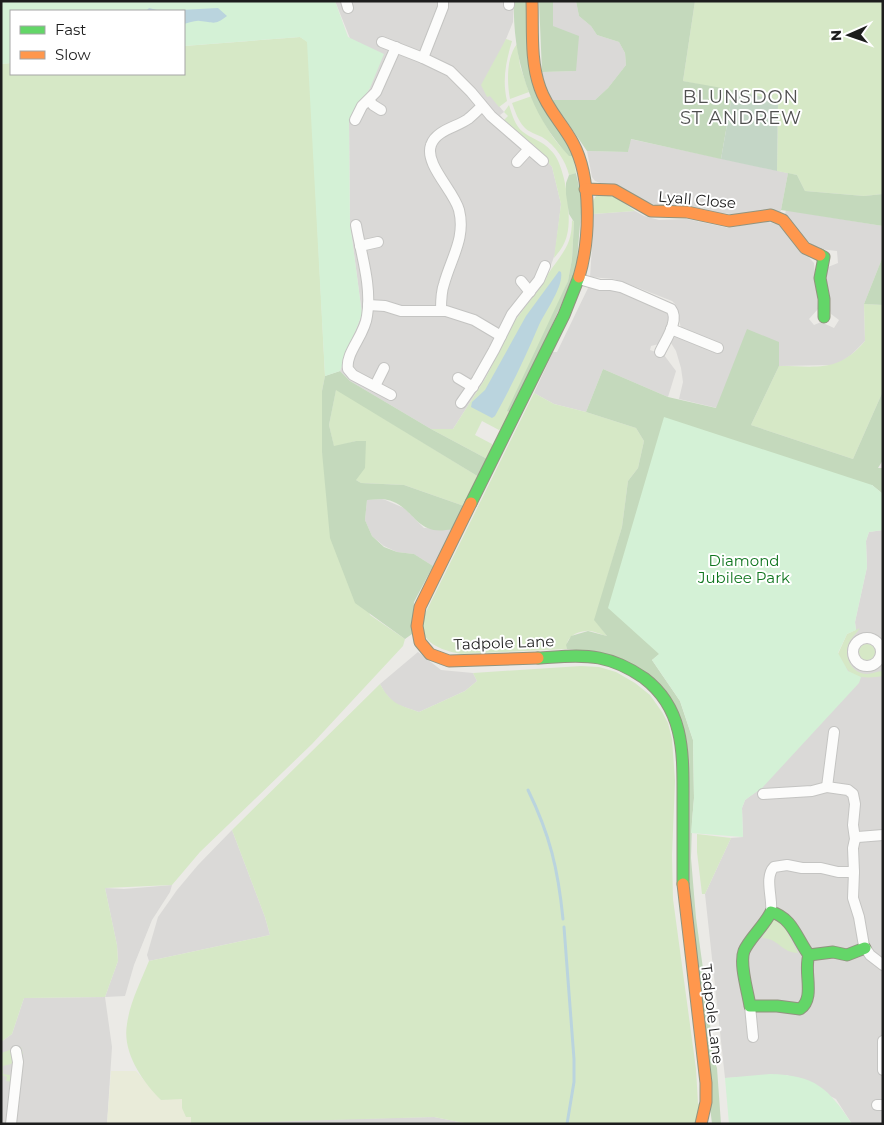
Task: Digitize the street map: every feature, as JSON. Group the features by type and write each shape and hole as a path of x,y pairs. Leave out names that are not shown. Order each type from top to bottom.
{"street":[{"path":"423,58 443,7 443,1"},
{"name":"Tadpole Lane","path":"532,1 534,59 540,89 580,156 585,189 586,231 582,270 564,315 420,607 416,619 416,632 420,643 427,651 448,661 573,656 609,660 626,667 647,681 662,695 671,708 681,740 683,758 683,892 706,1083 706,1102 701,1124"},
{"path":"382,42 423,58 457,76 482,106 504,128 543,161"},
{"path":"356,120 362,106 376,92 396,47"},
{"path":"369,100 381,110"},
{"path":"440,310 443,285 456,254 461,221 453,195 432,160 431,146 441,133 468,119 482,106"},
{"path":"517,162 528,150"},
{"name":"Lyall Close","path":"585,189 614,190 651,211 692,212 724,221 735,221 767,214 780,218 789,226 805,248 824,257 820,278 824,299 824,317"},
{"path":"356,225 366,276 368,306 366,324 349,356 347,365 349,372 353,376 390,395"},
{"path":"360,246 378,242"},
{"path":"461,403 473,387 512,314 540,280 544,266"},
{"path":"579,279 600,285 611,284 621,287 666,306 674,312 671,329 660,352"},
{"path":"521,281 530,292"},
{"path":"368,306 385,306 401,311 440,310 465,316 501,336"},
{"path":"671,329 718,348"},
{"path":"375,386 384,368"},
{"path":"458,378 473,387"},
{"path":"827,787 834,732"},
{"path":"763,794 812,792 827,787 848,790 853,794 855,838 853,848 853,898 865,948 883,965"},
{"path":"855,838 883,834"},
{"path":"753,1037 747,981 743,963 744,952 765,924 771,912 771,870 774,867 788,865 838,872 854,872"},
{"path":"771,912 780,914 788,921 809,955"},
{"path":"809,955 831,952 848,954 865,948"},
{"path":"750,1006 780,1005 796,1009 805,1006 809,995 806,964 809,955"},
{"path":"883,1041 883,1070"},
{"path":"11,1124 18,1062 16,1051"}],"shaded area":[{"path":"335,1 514,1 513,22 502,49 487,97 490,95 504,112 500,115 504,120 528,144 533,144 552,167 561,204 555,254 546,279 514,322 485,379 453,429 431,429 350,381 340,371 362,314 350,223 349,119 370,88"},
{"path":"553,1 576,1 579,16 591,26 597,35 619,42 625,53 626,65 608,88 595,100 552,100 546,88 542,72 576,71 553,26"},
{"path":"630,139 788,173 780,213 730,214 658,206 595,181 592,177 587,151 628,152"},
{"path":"786,210 883,226 883,256 864,304 865,341 851,355 833,365 779,366 779,342 717,408 679,399 683,382 681,368 676,351 671,343 671,340 681,328 675,304 672,301 614,279 590,277 593,214 635,211 644,216 659,220 687,219 729,228 765,221 779,225 814,263 818,309 809,319 814,325 821,322 834,328 839,320 831,314 823,284 828,267 838,263 837,251 819,249 806,240 785,214"},
{"path":"589,286 612,288 669,314 669,319 659,344 651,346 650,350 664,355 676,371 668,397 603,369 586,412 554,404 534,393 553,352 557,352"},
{"path":"383,499 404,508 424,528 452,529 433,566 414,554 397,552 384,546 372,536 365,520 367,500"},
{"path":"883,530 883,1124 852,1124 836,1099 787,1075 725,1078 705,894 731,838 743,837 742,808 745,800 762,787 838,656 856,630 855,622 867,567 866,541 869,532"},
{"path":"418,652 441,670 473,673 477,681 465,691 419,712 395,704 380,684"},
{"path":"232,830 270,935 149,961 147,955 158,917 198,865"},
{"path":"172,885 170,892 152,920 134,965 125,996 105,997 118,961 117,945 105,888 124,889"},
{"path":"105,997 112,1047 107,1124 1,1124 1,1042 12,1034 24,998"},
{"path":"434,1117 469,1124 227,1124 227,1122"}],"green space":[{"path":"1,1 335,1 348,37 384,54 370,88 349,120 350,223 362,314 340,371 325,376 307,42 300,37 185,46 185,10 10,10 10,63 1,64"},
{"path":"514,1 528,1 530,52 573,156 569,156 555,140 534,104 526,84 516,43"},
{"path":"539,1 553,1 553,26 579,36 576,71 542,72"},
{"path":"576,1 695,1 683,81 733,90 721,159 631,139 628,152 587,151 552,100 595,100 608,88 626,65 625,53 619,42 597,35 591,26 579,16"},
{"path":"695,1 883,1 883,194 864,196 805,191 797,175 777,171 778,101 683,81"},
{"path":"300,37 308,42 325,376 322,391 322,452 370,615 405,639 403,646 312,744 200,852 172,885 105,888 117,945 118,961 105,997 24,998 12,1034 1,1042 1,64 10,63 10,75 185,75 185,46"},
{"path":"506,39 512,41 505,71 507,101 499,107 490,96 487,97 481,85"},
{"path":"517,44 520,66 529,92 510,99 508,86 509,63"},
{"path":"733,90 778,101 777,171 721,159"},
{"path":"532,96 554,138 559,145 573,156 576,173 569,175 559,154 547,140 527,129 519,119 512,103"},
{"path":"509,105 518,127 550,149 562,171 567,193 569,217 565,241 554,258 561,204 552,167 533,144 528,144 504,120 508,116 504,112"},
{"path":"576,173 582,201 576,272 512,413 507,411 568,281 572,259 574,222 569,214 566,183 569,175"},
{"path":"788,173 797,175 805,191 864,196 883,194 883,226 781,210"},
{"path":"596,196 614,196 635,211 593,214 593,201"},
{"path":"572,220 574,222 572,259 568,281 512,413 505,425 499,430 482,421 475,435 492,444 489,460 431,429 453,429 485,379 514,322 546,279 565,249 572,229"},
{"path":"883,256 883,305 864,304"},
{"path":"864,304 883,305 883,391 853,459 751,425 779,366 826,366 846,358 865,341"},
{"path":"747,329 779,342 779,366 751,425 853,459 883,391 883,460 878,468 883,468 883,494 872,485 652,660 680,701 693,740 694,798 691,858 696,918 709,1012 713,1058 717,1068 721,1124 712,1124 685,890 687,786 661,690 577,650 567,649 566,645 571,636 588,631 607,636 594,620 622,527 628,481 638,468 644,441 636,428 586,412 603,369 668,397 716,408"},
{"path":"340,371 350,381 431,429 489,460 479,477 336,390 329,425 334,446 356,441 366,441 365,468 356,480 361,483 404,485 464,506 452,529 439,530 429,529 421,525 394,502 383,499 367,500 365,520 372,536 384,547 397,552 414,554 433,566 414,602 412,634 405,639 355,603 330,538 322,452 322,391 325,376"},
{"path":"336,389 479,477 464,506 404,485 361,483 356,480 356,441 334,447 329,425"},
{"path":"534,393 554,404 636,428 644,441 638,468 628,481 622,527 595,620 607,636 589,631 579,633 569,638 567,649 461,654 446,650 428,640 424,634 422,620"},
{"name":"Diamond Jubilee Park","path":"664,417 872,485 883,494 883,530 869,532 866,541 867,567 855,622 856,630 847,634 838,653 848,671 861,677 859,683 762,788 745,800 742,808 743,837 691,833 694,798 693,740 680,701 652,660 659,654 608,608"},
{"path":"860,628 848,646 847,652 852,667 861,673 869,674 883,671 883,676 862,677 852,674 838,656 847,634"},
{"path":"867,644 875,652 867,660 859,652"},
{"path":"581,666 599,667 616,672 635,683 650,695 668,723 672,739 675,781 672,855 673,899 696,1069 698,1103 701,1108 696,1124 469,1124 434,1117 191,1124 191,1117 186,1117 182,1108 182,1099 161,1100 147,1084 135,1065 126,1035 131,1008 149,961 270,935 232,830 380,684 388,696 396,703 419,712 465,691 477,681 473,673"},
{"path":"697,834 731,838 705,894 702,894"},
{"path":"774,918 785,928 798,953 788,951 772,940 762,938"},
{"path":"21,1047 23,1054 11,1064 3,1066 3,1074 10,1075 13,1082 6,1081 7,1077 1,1075 1,1053"},
{"path":"111,1071 136,1071 161,1100 194,1095 227,1124 107,1124"},
{"path":"770,1074 798,1077 819,1086 835,1101 852,1124 729,1124 725,1078"}],"water":[{"path":"218,8 227,16 216,22 196,21 185,24 185,10 180,10"},
{"path":"559,271 561,272 561,278 557,291 495,416 492,418 471,407 472,402 485,390 526,316"}],"waterway":[{"path":"528,790 536,806 552,853 559,884 563,919"},
{"path":"564,927 574,1059 574,1082 567,1124"}],"traffic: fast":[{"path":"820,255 824,257 820,278 824,299 824,317"},
{"path":"471,503 564,315 579,277"},
{"path":"538,658 584,656 611,661 644,678 657,690 667,704 679,733 683,766 683,884"},
{"path":"809,955 789,924 771,912 744,951 743,970 750,1006 777,1006 800,1009 805,1004 807,998 809,955 833,952 847,955 865,948"}],"traffic: slow":[{"path":"532,1 535,67 540,88 547,103 573,143 584,174 587,228 583,262 579,277"},
{"path":"585,189 614,190 651,211 687,212 729,221 771,215 783,220 805,248 820,255"},
{"path":"471,503 420,607 417,626 420,642 430,654 449,661 538,658"},
{"path":"683,884 706,1083 706,1102 701,1124"}],"district":[{"name":"BLUNSDON ST ANDREW","path":"741,107"}]}
